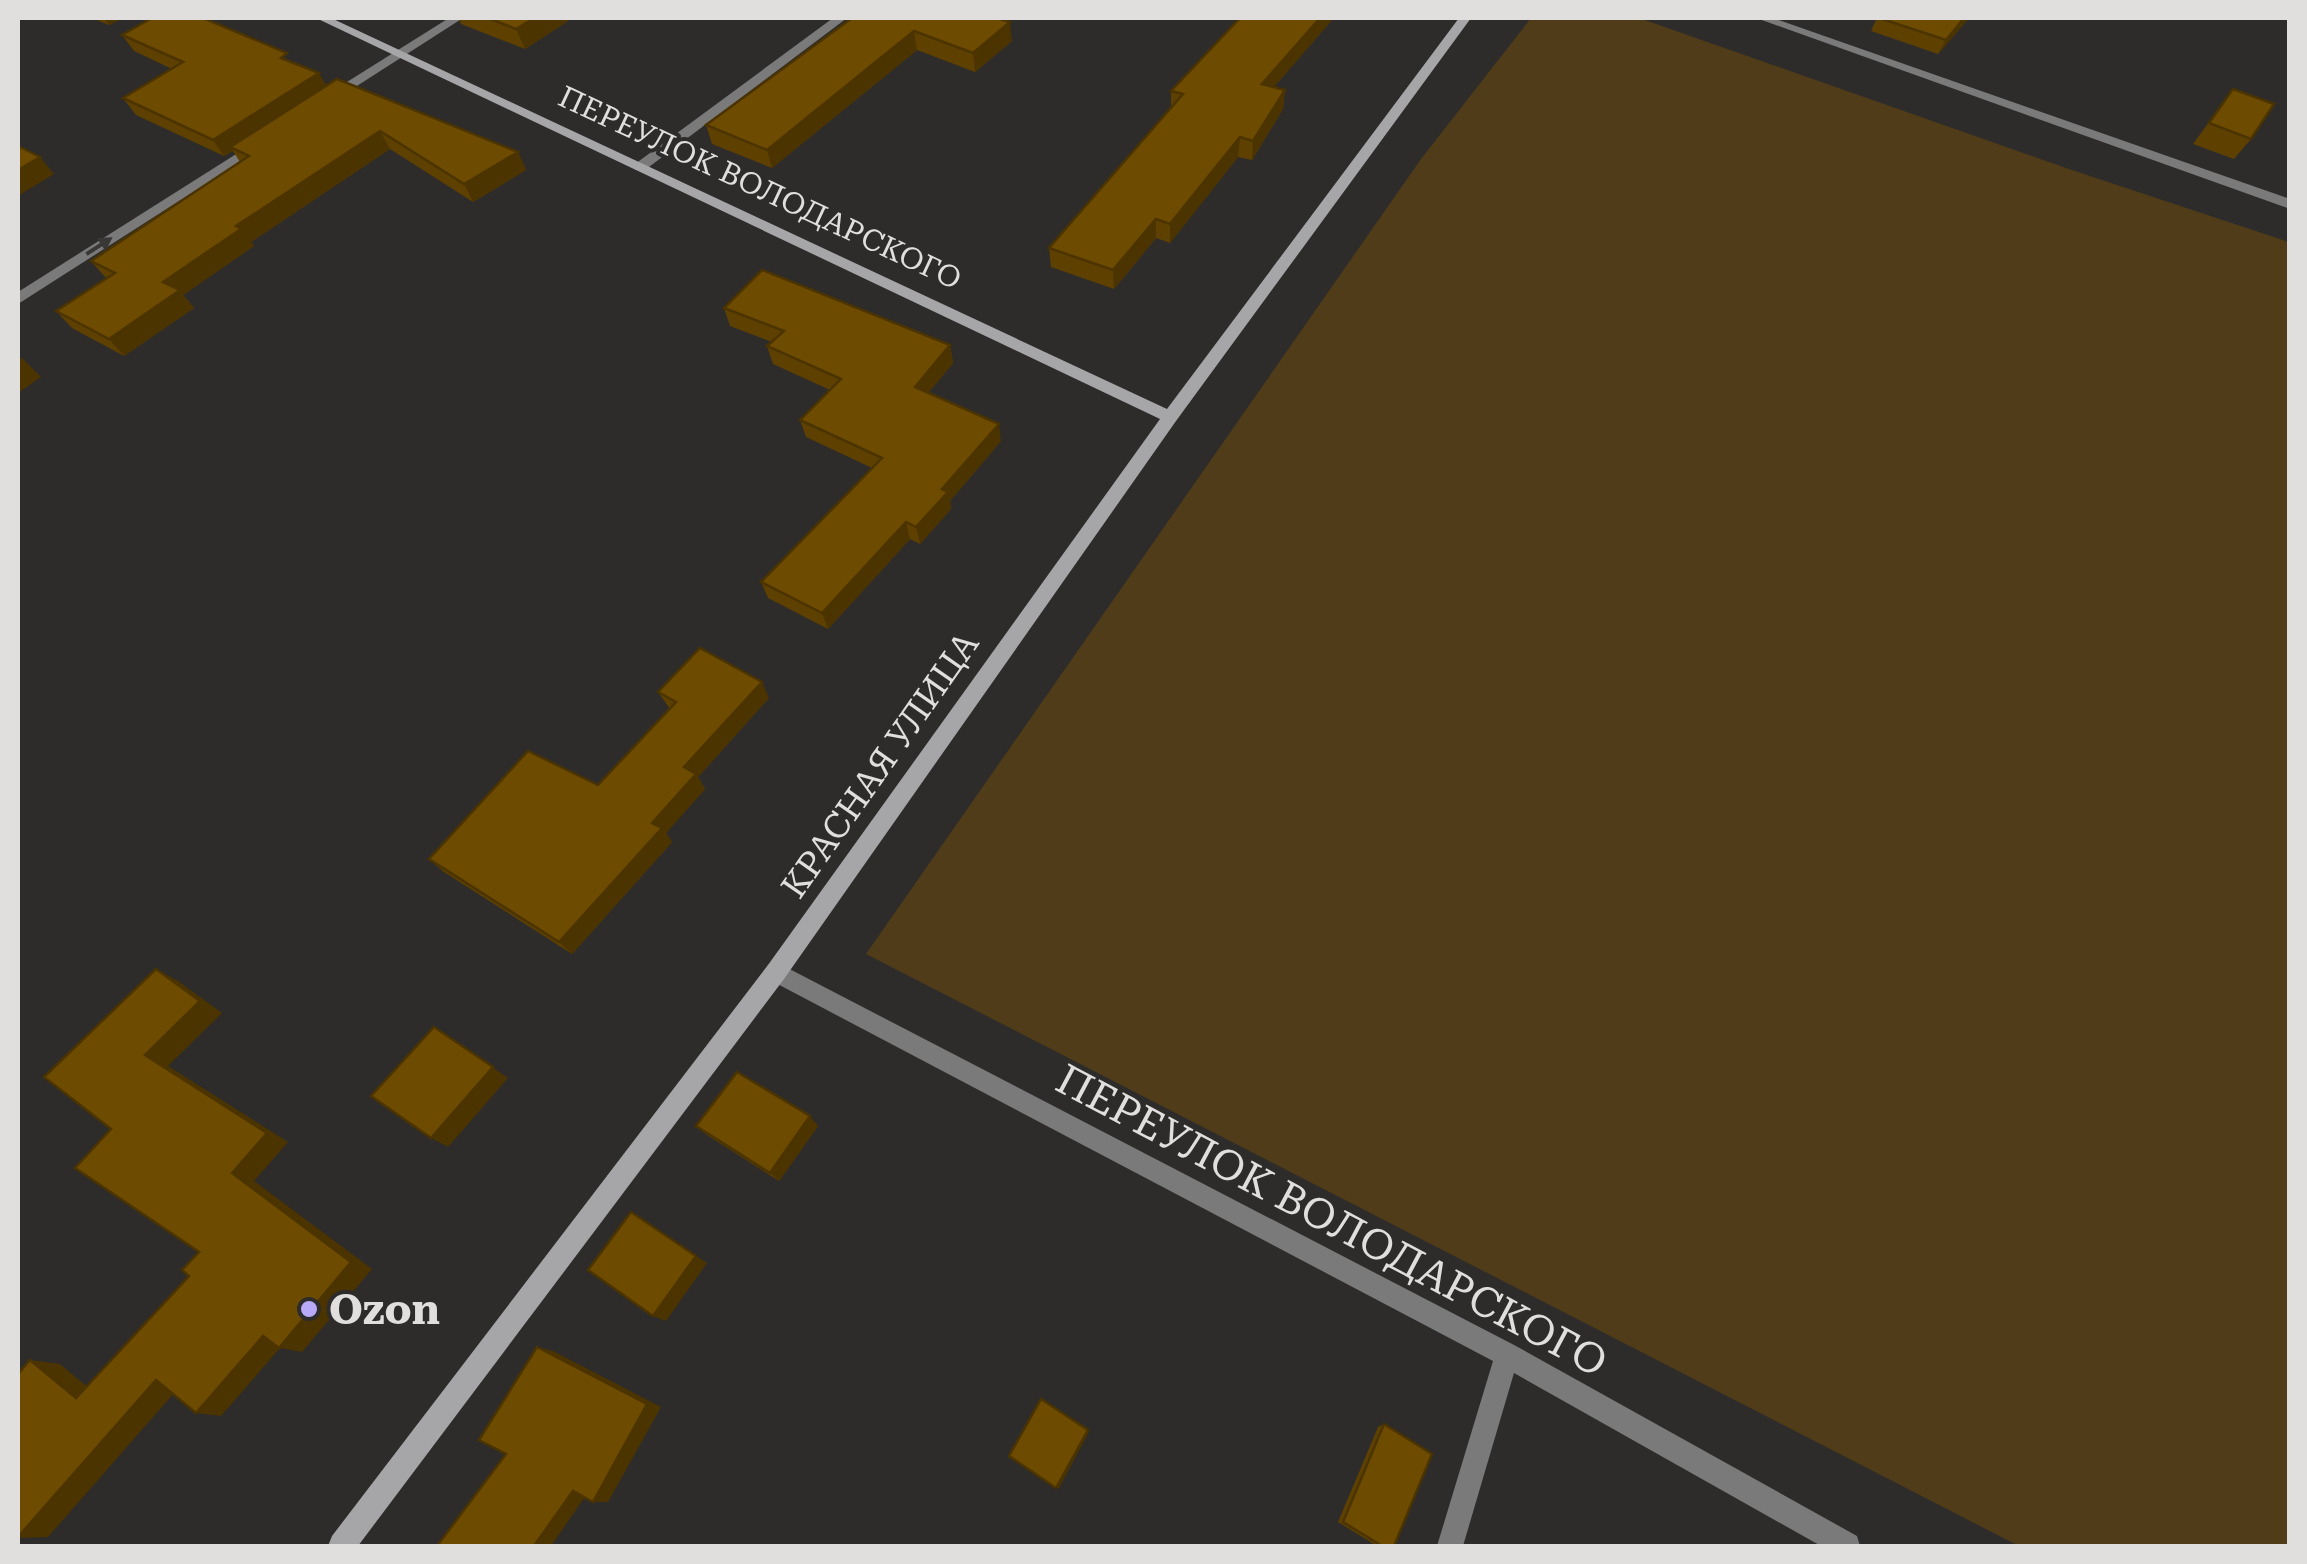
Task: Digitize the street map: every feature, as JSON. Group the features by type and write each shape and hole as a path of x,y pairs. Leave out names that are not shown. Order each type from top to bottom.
{"street":[{"name":"ПЕРЕУЛОК ВОЛОДАРСКОГО","path":"322,18 1170,417"},
{"path":"322,103 457,18"},
{"path":"640,168 841,18"},
{"name":"КРАСНАЯ УЛИЦА","path":"342,1546 776,972 1170,417 1465,18"},
{"path":"1762,18 2290,204"},
{"path":"18,299 274,134"},
{"name":"ПЕРЕУЛОК ВОЛОДАРСКОГО","path":"776,972 1507,1355 1847,1546"},
{"path":"1450,1546 1507,1355"}],"shaded area":[{"path":"1531,18 1639,18 2289,242 2289,1546 2019,1546 866,954 1421,159"}],"building":[{"path":"152,18 203,18 287,53 281,58 319,73 213,140 123,98 183,62 122,35"},
{"path":"488,18 534,18 516,29"},
{"path":"852,18 996,18 1010,22 973,53 914,31 767,150 706,125"},
{"path":"1240,18 1320,18 1262,84 1285,90 1253,141 1240,137 1170,224 1156,219 1113,270 1049,248 1183,94 1171,91"},
{"path":"1879,18 1964,18 1946,40"},
{"path":"337,79 518,152 464,184 380,131 236,226 241,229 163,282 180,290 109,339 56,311 115,273 91,261 249,156 230,147"},
{"path":"2233,89 2274,104 2251,139 2209,123"},
{"path":"18,146 40,157 18,170"},
{"path":"762,270 950,345 915,387 999,424 942,489 948,492 916,527 906,522 822,613 761,582 882,458 800,420 841,379 767,346 784,331 724,308"},
{"path":"700,648 762,682 684,767 696,774 652,823 662,828 559,942 429,859 528,751 598,785 676,702 658,692"},
{"path":"156,969 200,1001 145,1055 267,1133 232,1173 351,1262 279,1348 263,1336 196,1413 156,1380 18,1537 18,1374 30,1360 76,1398 189,1276 182,1270 199,1252 75,1168 111,1129 44,1077"},
{"path":"434,1027 493,1067 431,1138 371,1096"},
{"path":"737,1072 810,1116 770,1173 696,1126"},
{"path":"631,1212 696,1256 653,1316 588,1270"},
{"path":"537,1347 647,1404 593,1502 573,1491 534,1546 437,1546 506,1454 479,1440"},
{"path":"1041,1399 1088,1430 1056,1488 1009,1456"},
{"path":"1384,1424 1432,1454 1394,1546 1382,1546 1343,1522"}],"place":[{"name":"Ozon","path":"309,1309"}]}
